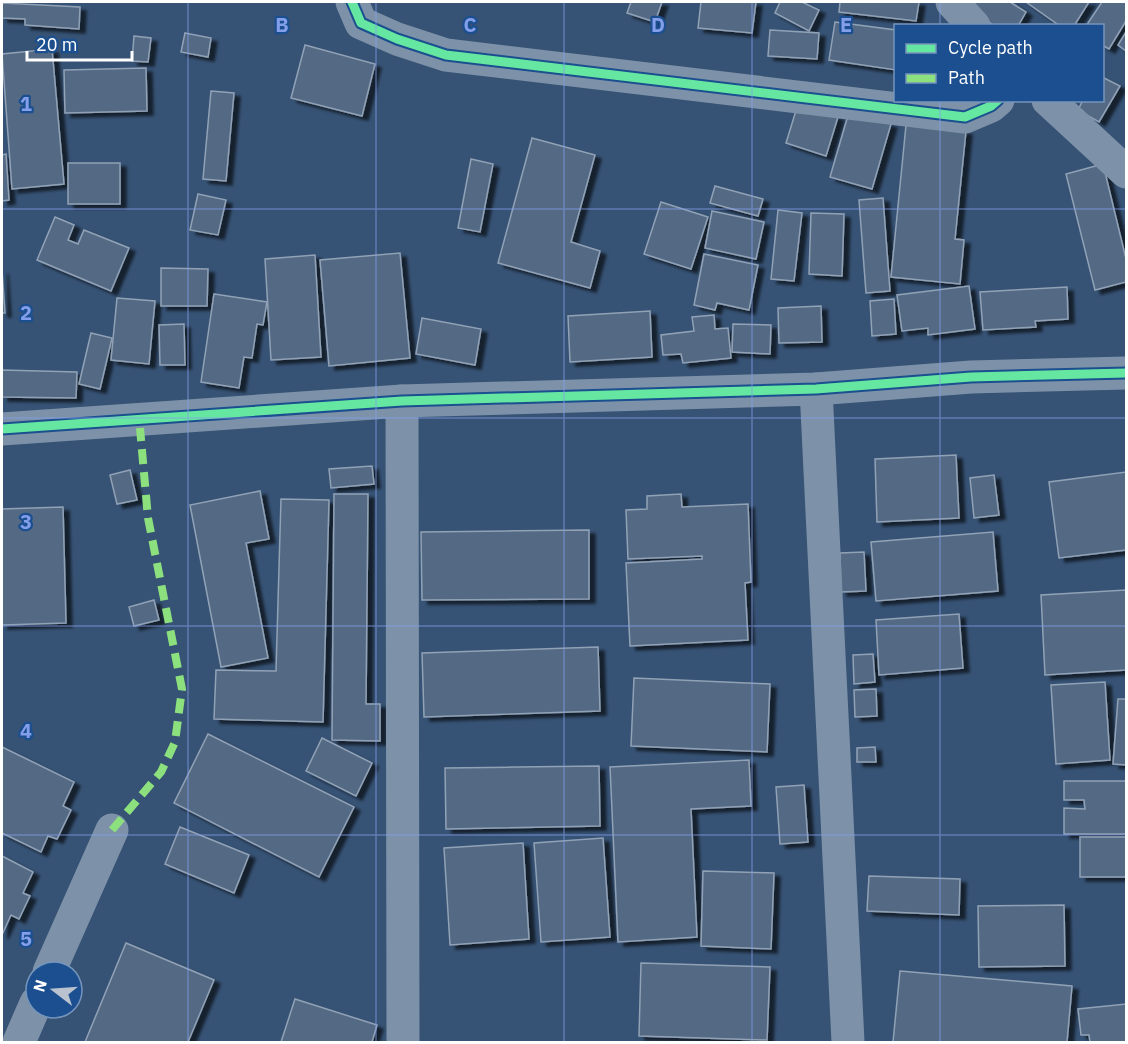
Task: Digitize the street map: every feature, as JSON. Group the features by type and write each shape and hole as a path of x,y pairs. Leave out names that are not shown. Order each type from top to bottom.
{"street":[{"path":"352,2 361,23 397,39 446,55 964,117 996,102"},
{"path":"952,2 972,24"},
{"path":"1050,102 1126,172"},
{"path":"2,429 402,401 816,389 971,377 1126,372"},
{"path":"816,389 848,1042"},
{"path":"402,401 403,1042"},
{"path":"54,960 112,830"},
{"path":"19,1042 29,1020"}],"building":[{"path":"631,2 662,2 655,22 627,13"},
{"path":"701,2 756,2 752,33 698,28"},
{"path":"780,2 802,2 819,10 809,31 775,13"},
{"path":"840,2 919,2 916,21 839,12"},
{"path":"972,2 1010,2 1026,12 1019,24 992,24 968,8"},
{"path":"1026,2 1089,2 1075,24 1057,24"},
{"path":"1102,2 1126,2 1126,21 1109,49 1104,46 1104,24 1087,24"},
{"path":"2,3 80,7 79,29 25,25 25,19 2,18"},
{"path":"835,22 894,30 894,70 829,60"},
{"path":"770,30 819,33 817,59 768,56"},
{"path":"1126,32 1126,51 1118,45"},
{"path":"185,33 211,38 208,57 181,52"},
{"path":"134,36 151,38 148,62 132,61"},
{"path":"305,45 375,64 362,116 291,98"},
{"path":"52,49 64,184 12,189 2,54"},
{"path":"146,68 147,111 65,113 64,70"},
{"path":"1104,78 1120,86 1099,122 1078,110 1082,102 1104,102"},
{"path":"211,91 234,93 226,181 203,179"},
{"path":"798,104 838,117 826,156 786,143"},
{"path":"849,112 891,124 872,189 830,177"},
{"path":"906,125 966,131 955,239 964,240 960,284 891,277"},
{"path":"532,138 595,155 571,242 600,251 590,288 498,263"},
{"path":"6,154 9,200 2,201 2,155"},
{"path":"471,159 493,164 480,232 458,228"},
{"path":"68,163 120,163 120,204 68,204"},
{"path":"1103,164 1126,259 1126,282 1095,290 1066,174"},
{"path":"715,186 763,199 758,216 710,203"},
{"path":"198,194 226,200 218,235 190,230"},
{"path":"883,198 890,291 866,293 859,200"},
{"path":"661,202 708,217 691,269 644,254"},
{"path":"778,210 802,213 794,281 771,279"},
{"path":"712,211 764,222 756,259 705,248"},
{"path":"811,213 844,214 842,276 809,274"},
{"path":"55,217 74,225 68,240 78,244 84,230 129,248 111,291 37,260"},
{"path":"400,253 410,358 329,366 320,260"},
{"path":"704,254 758,265 749,310 717,303 715,310 694,305"},
{"path":"315,255 321,357 271,360 265,259"},
{"path":"161,268 208,269 207,306 161,306"},
{"path":"2,270 5,313 2,313"},
{"path":"969,286 975,329 928,335 928,328 902,331 897,295"},
{"path":"1067,287 1068,319 1035,321 1036,327 983,330 980,292"},
{"path":"214,294 267,302 263,325 257,324 252,358 244,357 239,388 201,382"},
{"path":"117,298 155,301 149,364 111,360"},
{"path":"894,299 896,334 872,336 870,301"},
{"path":"821,306 822,342 779,343 778,308"},
{"path":"650,311 652,357 570,362 568,316"},
{"path":"714,315 715,329 728,328 731,358 683,363 681,354 663,355 661,335 694,331 692,317"},
{"path":"422,318 481,329 475,365 416,354"},
{"path":"184,324 185,365 160,365 159,325"},
{"path":"733,324 771,325 770,354 732,352"},
{"path":"91,333 112,338 100,389 79,384"},
{"path":"2,370 77,372 76,398 2,397"},
{"path":"956,455 959,518 877,522 875,459"},
{"path":"372,466 374,484 331,488 329,469"},
{"path":"130,470 137,500 117,504 110,475"},
{"path":"1126,472 1126,550 1059,558 1049,482"},
{"path":"994,475 999,515 974,518 970,478"},
{"path":"260,491 269,539 246,543 268,658 221,667 190,505"},
{"path":"334,494 368,494 366,704 380,704 380,741 332,740"},
{"path":"681,494 682,507 748,504 751,582 745,583 748,640 630,646 626,563 702,559 702,556 628,559 626,510 647,509 647,496"},
{"path":"281,499 329,500 323,722 214,719 216,670 276,671"},
{"path":"63,507 66,623 2,625 2,509"},
{"path":"589,530 589,599 422,600 421,532"},
{"path":"993,532 998,591 876,601 871,542"},
{"path":"864,552 866,591 841,592 840,553"},
{"path":"1126,590 1126,670 1045,675 1041,595"},
{"path":"154,600 159,620 134,626 129,607"},
{"path":"959,614 963,668 879,675 876,620"},
{"path":"598,647 600,711 424,717 422,653"},
{"path":"873,654 875,682 854,684 853,655"},
{"path":"634,678 770,684 767,752 631,746"},
{"path":"1105,682 1110,760 1056,764 1051,685"},
{"path":"876,689 877,716 855,717 854,690"},
{"path":"1118,699 1126,699 1126,765 1113,764"},
{"path":"208,734 354,807 319,877 174,803"},
{"path":"322,738 372,763 356,796 306,771"},
{"path":"2,747 74,782 63,806 71,810 57,839 48,836 41,852 2,833"},
{"path":"875,747 876,762 857,762 857,748"},
{"path":"749,760 751,806 691,809 697,937 618,942 610,767"},
{"path":"599,766 600,826 446,829 445,768"},
{"path":"1064,781 1126,781 1126,834 1064,834 1064,808 1085,809 1084,800 1064,800"},
{"path":"804,785 808,842 780,844 776,787"},
{"path":"180,827 249,855 234,893 165,864"},
{"path":"1080,837 1126,837 1126,877 1080,877"},
{"path":"603,838 610,937 541,942 534,843"},
{"path":"523,843 529,939 450,945 444,848"},
{"path":"2,856 33,872 23,893 30,896 19,919 11,915 2,935"},
{"path":"703,871 774,873 771,949 701,946"},
{"path":"869,876 960,879 959,915 867,911"},
{"path":"1064,905 1065,966 979,967 978,906"},
{"path":"126,943 214,980 188,1042 85,1042"},
{"path":"641,963 770,967 767,1040 639,1036"},
{"path":"900,971 1072,986 1067,1042 893,1042"},
{"path":"295,999 377,1025 372,1042 281,1042"},
{"path":"1126,1004 1126,1042 1090,1042 1089,1035 1081,1035 1078,1009"}],"marked path":[{"path":"112,830 161,772 175,742 182,689 148,518 140,428"}],"cycle path":[{"path":"352,2 361,23 397,39 446,55 965,117 996,102"},
{"path":"2,429 402,401 816,389 971,377 1126,373"}]}
